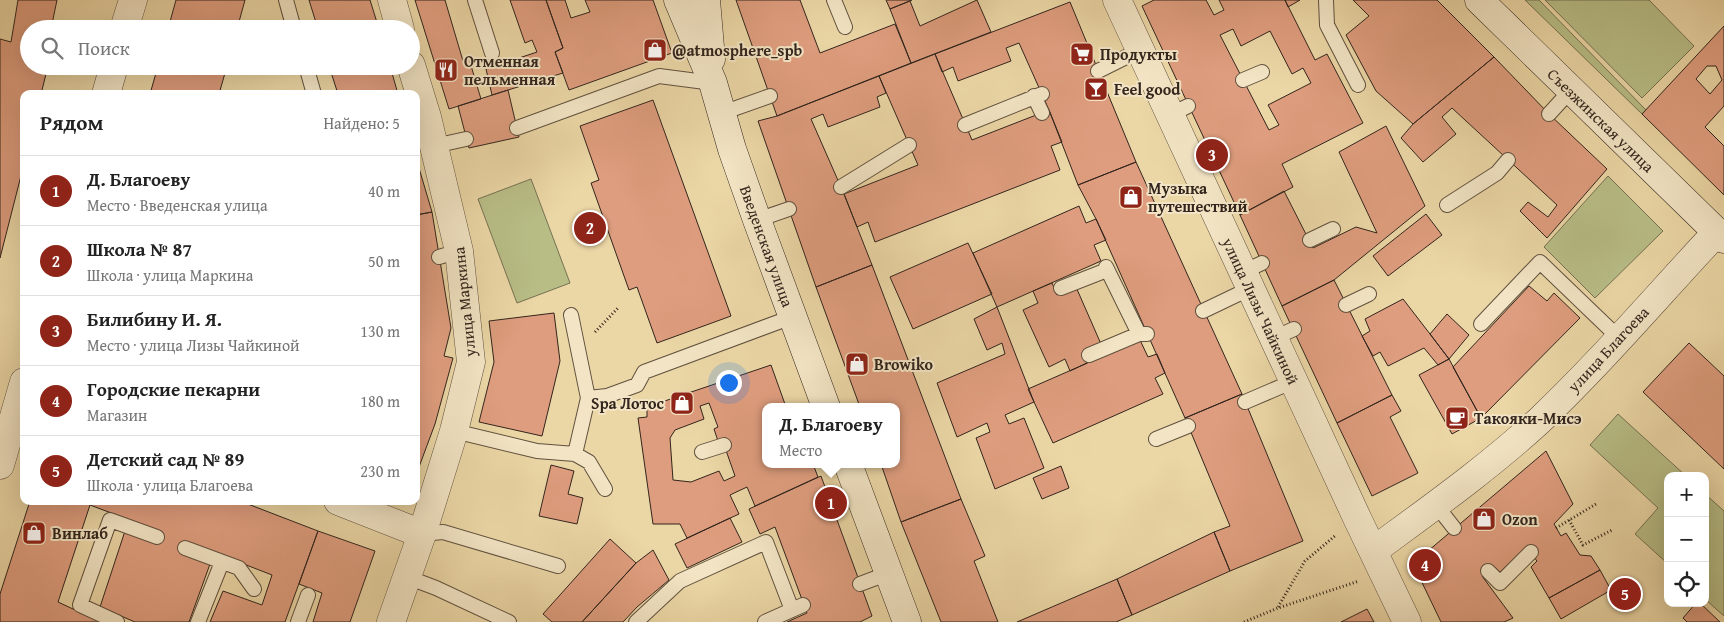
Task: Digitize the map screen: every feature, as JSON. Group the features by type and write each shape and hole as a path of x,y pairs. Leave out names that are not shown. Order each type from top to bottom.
{"street":[{"path":"127,20 133,0"},
{"path":"392,0 398,20"},
{"name":"Введенская улица","path":"678,0 713,83 757,220 824,403"},
{"name":"Введенская улица","path":"706,0 713,83"},
{"name":"улица Лизы Чайкиной","path":"1117,0 1140,50 1179,110 1252,274 1284,334 1294,381 1407,622"},
{"name":"Съезжинская улица","path":"1479,0 1720,235"},
{"path":"107,90 111,75"},
{"name":"улица Маркина","path":"413,75 416,90"},
{"name":"улица Маркина","path":"391,622 422,534 454,431 471,362 449,254 434,146 422,118"},
{"name":"улица Благоева","path":"1373,551 1462,486 1539,420 1720,235"},
{"path":"0,465 20,396"},
{"path":"850,468 907,622"},
{"path":"348,505 422,534"}],"lane":[{"path":"286,0 292,20"},
{"path":"475,0 492,52"},
{"path":"834,0 845,27"},
{"path":"1326,0 1327,25 1358,85"},
{"path":"1098,70 1140,50"},
{"path":"1243,80 1262,72"},
{"path":"309,75 313,90"},
{"path":"517,128 659,76 713,83"},
{"path":"1549,114 1571,90"},
{"path":"965,124 1038,95 1042,113"},
{"path":"722,113 770,96"},
{"path":"434,146 466,139"},
{"path":"841,187 909,145"},
{"path":"1447,205 1497,173 1508,160"},
{"path":"757,220 789,209"},
{"path":"1310,240 1333,229"},
{"path":"1481,324 1540,262 1619,338"},
{"path":"1061,288 1106,269 1143,334 1089,355"},
{"path":"1204,311 1252,274"},
{"path":"1346,305 1369,294"},
{"path":"571,315 588,398 575,454"},
{"path":"588,398 607,396 637,386 644,372 792,317"},
{"path":"1245,402 1294,381"},
{"path":"1156,439 1188,426"},
{"path":"454,431 537,451 575,454 589,462 605,489"},
{"path":"702,452 724,445"},
{"path":"1436,505 1454,528"},
{"path":"117,622 80,605 110,520 121,521 157,537"},
{"path":"422,534 443,532 558,566"},
{"path":"636,622 680,581 766,542 797,607 764,622"},
{"path":"185,548 239,568 254,589"},
{"path":"1488,571 1500,583 1531,552"},
{"path":"198,622 222,562"},
{"path":"860,584 889,573"},
{"path":"407,577 436,588 509,622"},
{"path":"298,622 308,595"}],"path":[{"path":"578,349 618,307"},
{"path":"1556,528 1596,504"},
{"path":"1569,520 1583,545 1612,530"},
{"path":"1278,608 1305,562 1340,531"},
{"path":"1244,622 1278,608 1361,580"}],"green space":[{"path":"1525,0 1539,0 1646,110 1642,114"},
{"path":"1545,0 1649,0 1694,46 1642,98"},
{"path":"1608,176 1663,231 1595,298 1544,247"},
{"path":"531,179 570,283 517,303 478,199"},
{"path":"1618,414 1682,472 1664,472 1664,560 1635,534 1658,508 1590,445"},
{"path":"1709,498 1724,511 1724,616 1709,603"}],"building":[{"path":"18,0 57,0 53,20 20,20 20,75 46,75 42,90 20,90 20,180 0,258 0,39 11,42"},
{"path":"176,0 245,0 239,20 170,20"},
{"path":"309,0 370,0 376,20 315,20"},
{"path":"415,0 445,0 463,61 469,59 481,99 449,109"},
{"path":"510,0 546,0 563,48 555,52 563,73 492,95 486,69 537,52 532,40 525,43"},
{"path":"546,0 565,0 571,18 590,12 585,0 653,0 672,53 569,90 555,52 563,48"},
{"path":"736,0 800,0 820,53 895,24 911,63 777,116"},
{"path":"886,0 912,0 890,9"},
{"path":"977,0 991,32 911,63 890,9 910,1 920,26"},
{"path":"1154,0 1206,0 1214,15 1224,10 1219,0 1285,0 1315,60 1327,54 1363,123 1282,164 1293,187 1240,215 1142,6","holes":["1233,29 1241,46 1270,31 1292,74 1303,68 1311,83 1268,105 1279,125 1269,130 1220,35"]},
{"path":"1285,0 1300,0 1288,7"},
{"path":"1353,0 1437,0 1494,57 1413,124 1376,91 1346,35 1369,16"},
{"path":"1070,2 1136,162 1078,185 1049,110 1019,43 1006,48 1011,61 958,81 953,67 942,72 935,54"},
{"path":"1724,26 1724,106 1705,127 1724,146 1724,195 1642,114","holes":["1707,66 1716,66 1722,80 1710,94 1696,79"]},
{"path":"935,54 972,140 1049,110 1062,142 1051,146 1060,170 875,242 868,222 857,227 844,194 918,165 879,76"},
{"path":"1494,57 1549,114 1607,169 1547,238 1520,211 1528,202 1548,217 1557,205 1452,108 1442,117 1456,134 1423,162 1401,138 1413,124"},
{"path":"155,75 224,75 220,90 151,90"},
{"path":"332,75 393,75 397,90 337,90"},
{"path":"879,76 886,93 877,97 880,107 828,127 823,114 811,119 844,194 872,265 816,287 758,121 777,116"},
{"path":"508,90 519,137 469,148 458,106"},
{"path":"653,100 731,316 657,343 637,287 629,290 591,183 599,180 580,126"},
{"path":"1386,126 1425,206 1334,280 1282,306 1240,215 1284,191 1313,248 1356,227 1377,233 1339,152"},
{"path":"1136,162 1242,394 1185,418 1096,219 1078,185"},
{"path":"420,172 432,212 420,214"},
{"path":"1079,206 1086,223 1096,219 1106,240 1094,245 1101,261 997,307 973,253"},
{"path":"432,212 451,328 444,356 453,358 435,424 420,464 420,214"},
{"path":"1426,214 1442,235 1388,276 1373,256"},
{"path":"968,243 992,294 913,329 890,277"},
{"path":"872,265 961,499 901,522 882,468 900,468 900,403 859,403 816,287"},
{"path":"1334,280 1392,395 1337,423 1282,306"},
{"path":"1052,283 1057,295 1076,287 1101,344 1082,352 1087,363 1070,371 1065,359 1049,367 1023,310 1038,303 1033,291"},
{"path":"1529,286 1547,301 1554,293 1580,318 1481,418 1453,367"},
{"path":"1403,299 1449,359 1438,365 1424,348 1388,366 1380,352 1373,356 1362,336 1370,331 1365,319"},
{"path":"997,307 1034,402 1005,415 1009,424 1024,418 1044,468 995,489 976,438 990,432 987,423 957,437 937,383 1005,354 1002,343 987,350 974,319"},
{"path":"554,313 560,361 542,436 479,422 494,362 489,321"},
{"path":"1447,314 1469,335 1449,359 1430,334"},
{"path":"1140,340 1148,357 1157,354 1165,373 1155,378 1163,394 1053,443 1028,389"},
{"path":"1689,343 1724,376 1724,469 1643,392"},
{"path":"1449,359 1481,418 1452,434 1419,375"},
{"path":"771,365 785,403 762,403 762,468 815,468 818,477 755,506 747,487 730,495 739,514 687,538 680,524 653,524 638,418 647,417 647,407","holes":["709,403 718,427 714,429 718,441 722,439 735,476 724,481 719,471 691,482 673,480 670,438 675,430 704,419 700,406"]},
{"path":"1242,394 1303,541 1230,571 1214,532 1230,526 1185,418"},
{"path":"1392,395 1401,411 1390,417 1418,473 1372,496 1337,423"},
{"path":"1546,451 1573,504 1554,524 1561,536 1566,533 1580,555 1591,556 1600,570 1549,598 1531,567 1537,561 1527,548 1500,572 1493,566 1482,576 1513,618 1504,622 1441,622 1415,568 1415,562"},
{"path":"551,465 574,471 568,494 583,498 577,524 539,516"},
{"path":"1061,466 1069,488 1042,499 1033,478"},
{"path":"821,476 872,616 860,622 787,622 807,613 775,527 760,534 749,509"},
{"path":"961,499 985,556 974,561 998,622 941,622 901,522"},
{"path":"29,505 90,505 58,602 101,622 0,622 0,594"},
{"path":"90,505 250,505 318,531 285,622 210,622 223,591 262,605 272,575 187,542 210,564 189,622 135,622 100,607 125,531 159,531"},
{"path":"730,518 742,542 687,568 675,544"},
{"path":"318,531 375,551 350,622 313,622 322,593 299,584"},
{"path":"1214,532 1230,571 1132,615 1117,579"},
{"path":"610,539 636,563 582,622 552,622 543,614"},
{"path":"653,550 669,580 637,607 623,622 582,622 636,563"},
{"path":"1600,570 1611,590 1561,619 1549,598"},
{"path":"1117,579 1132,615 1116,622 1017,622"},
{"path":"1693,607 1704,607 1720,622 1687,622 1683,618"},
{"path":"1367,609 1374,622 1341,622"}],"place":[{"name":"@atmosphere_spb","path":"655,50"},
{"name":"Продукты","path":"1082,54"},
{"name":"Отменная пельменная","path":"446,70"},
{"name":"Feel good","path":"1096,89"},
{"name":"Билибину И. Я.","path":"1212,155"},
{"name":"Музыка путешествий","path":"1131,197"},
{"name":"Школа № 87","path":"590,228"},
{"name":"Browiko","path":"857,364"},
{"name":"Spa Лотос","path":"682,403"},
{"name":"Такояки-Мисэ","path":"1457,418"},
{"name":"Д. Благоеву","path":"831,503"},
{"name":"Ozon","path":"1484,519"},
{"name":"Винлаб","path":"34,533"},
{"name":"Городские пекарни","path":"1425,565"},
{"name":"Детский сад № 89","path":"1625,594"}]}
